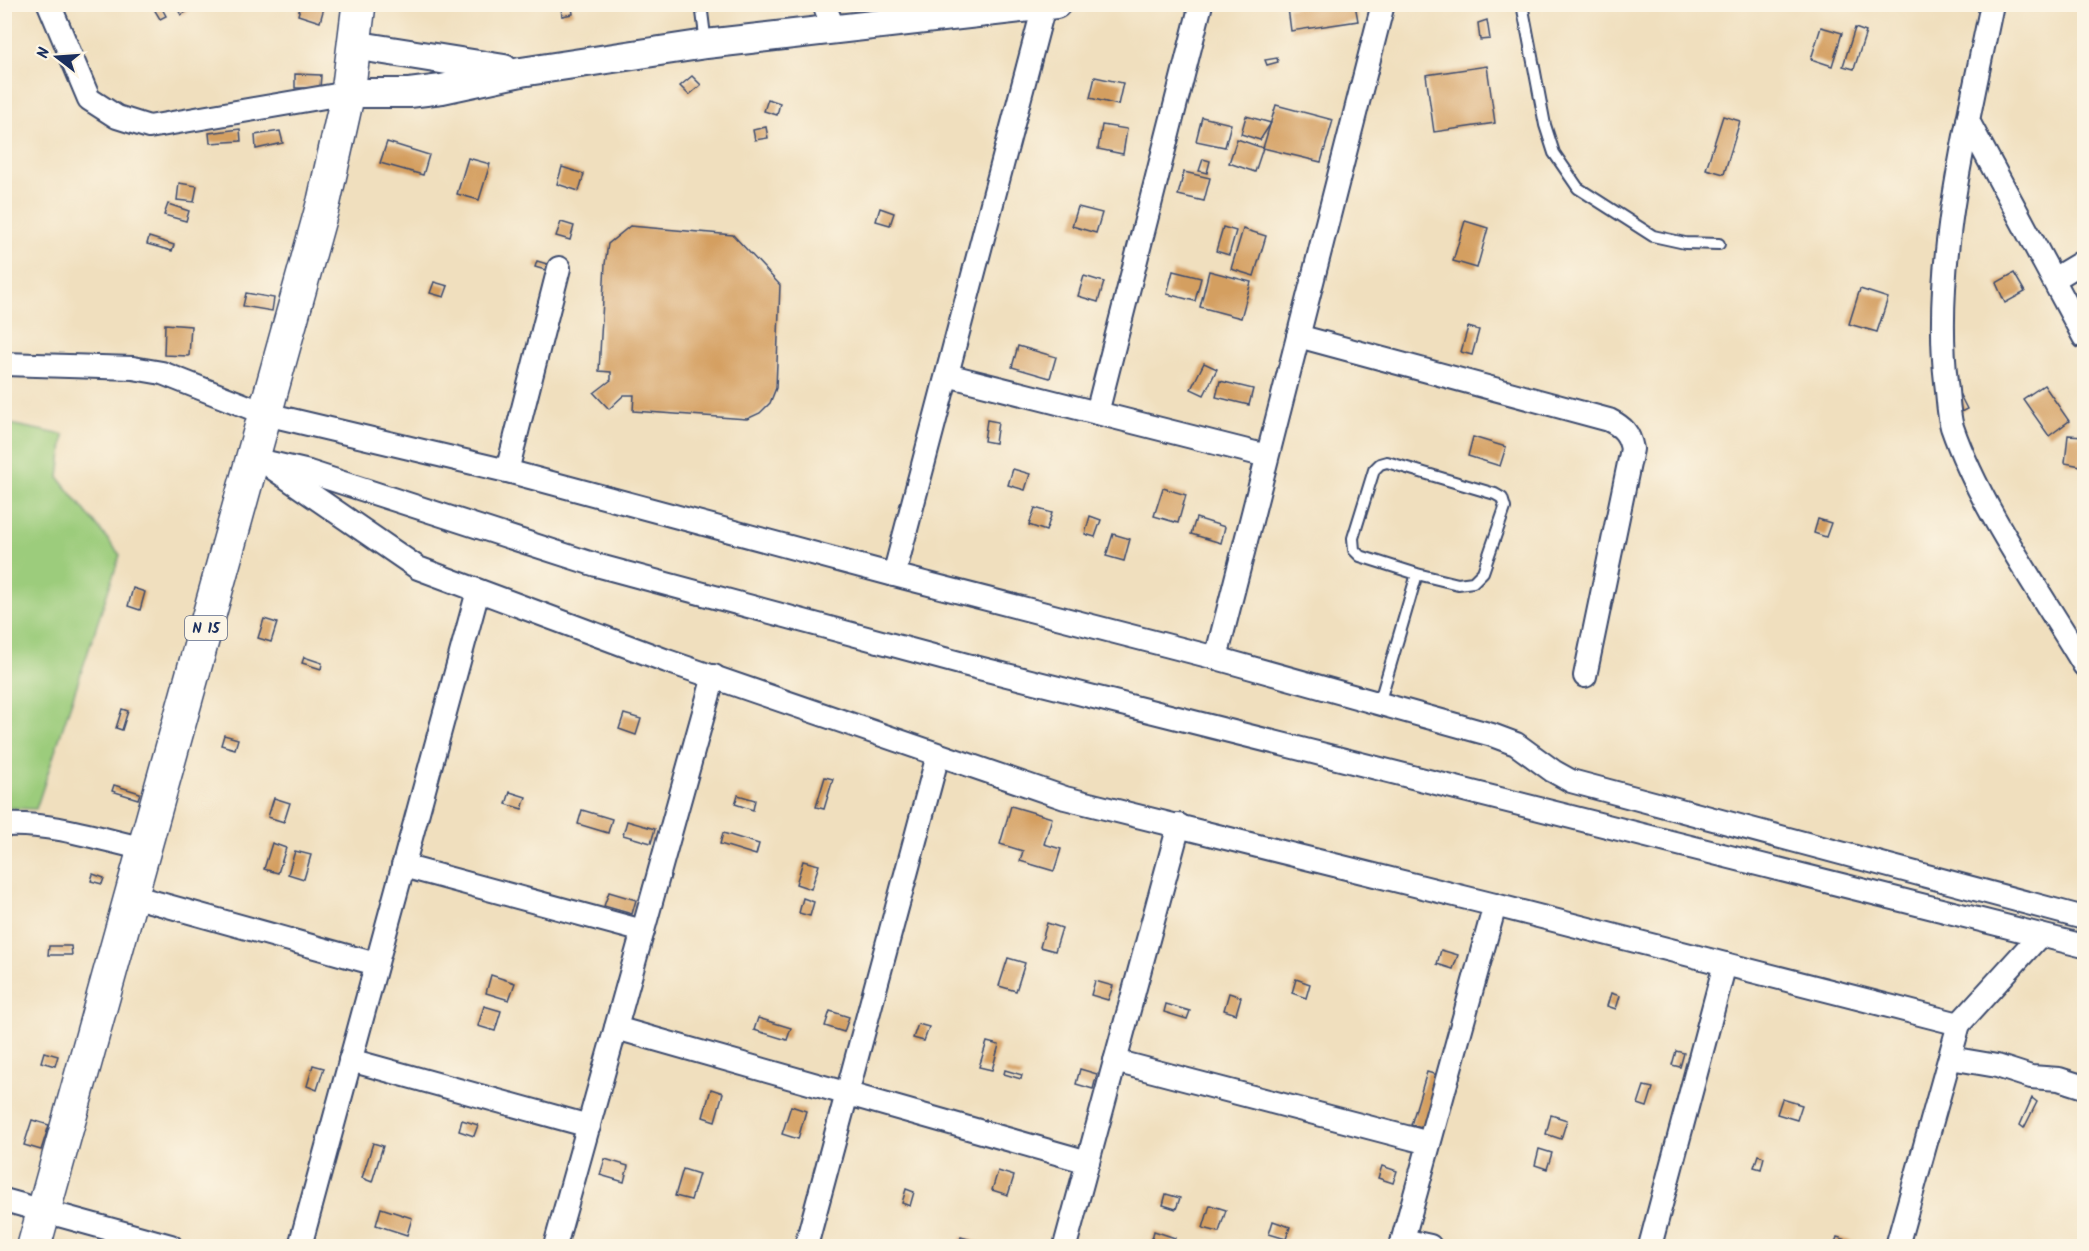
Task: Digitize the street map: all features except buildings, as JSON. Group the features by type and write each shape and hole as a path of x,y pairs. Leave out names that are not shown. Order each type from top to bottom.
{"main road":[{"name":"N 15","path":"34,1246 257,460 266,414 324,201 348,93 359,4"}],"street":[{"path":"49,4 88,99 117,117 150,127 348,93 409,93 442,89 521,72 706,44 829,17 1037,6 947,375 894,575"},
{"path":"1097,413 1200,4"},
{"path":"1216,658 1383,4"},
{"path":"1992,4 1954,200 1947,258 1942,349 1952,425 1974,478 1998,523 2085,665"},
{"path":"354,45 521,72"},
{"path":"1968,121 2085,337"},
{"path":"2054,279 2085,261"},
{"path":"507,471 559,268"},
{"path":"1298,336 1609,420 1621,426 1629,437 1632,449 1586,676"},
{"path":"4,364 103,366 148,370 178,379 266,414 507,471 894,575 1216,658 1492,735 1516,744 1553,771 1580,784 2085,918"},
{"path":"947,375 1268,456"},
{"path":"257,460 418,568 667,662 714,676 1065,798 1959,1024"},
{"path":"257,460 309,472 596,565 967,665 2085,946"},
{"path":"300,1246 478,591"},
{"path":"555,1246 714,676"},
{"path":"806,1246 938,755"},
{"path":"4,825 23,824 50,827 145,849"},
{"path":"1065,1246 1179,825"},
{"path":"403,866 643,931"},
{"path":"132,896 376,964"},
{"path":"1430,1246 1402,1243 1495,905"},
{"path":"1897,1246 1959,1024 2040,934"},
{"path":"1650,1246 1725,964"},
{"path":"616,1028 1088,1162"},
{"path":"1950,1058 1998,1066 2031,1077 2060,1079 2085,1086"},
{"path":"350,1060 589,1126"},
{"path":"1115,1061 1430,1143"},
{"path":"4,1200 171,1246"}],"lane":[{"path":"701,4 706,44"},
{"path":"1522,4 1545,125 1554,153 1578,188 1653,236 1684,243 1719,244"},
{"path":"1387,462 1503,498 1505,508 1483,572 1473,582 1458,584 1417,573 1360,556 1354,550 1353,538 1374,470 1380,464 1387,462"},
{"path":"1379,704 1417,573"}],"green space":[{"path":"5,423 64,435 59,478 120,555 36,809 5,808"}]}
